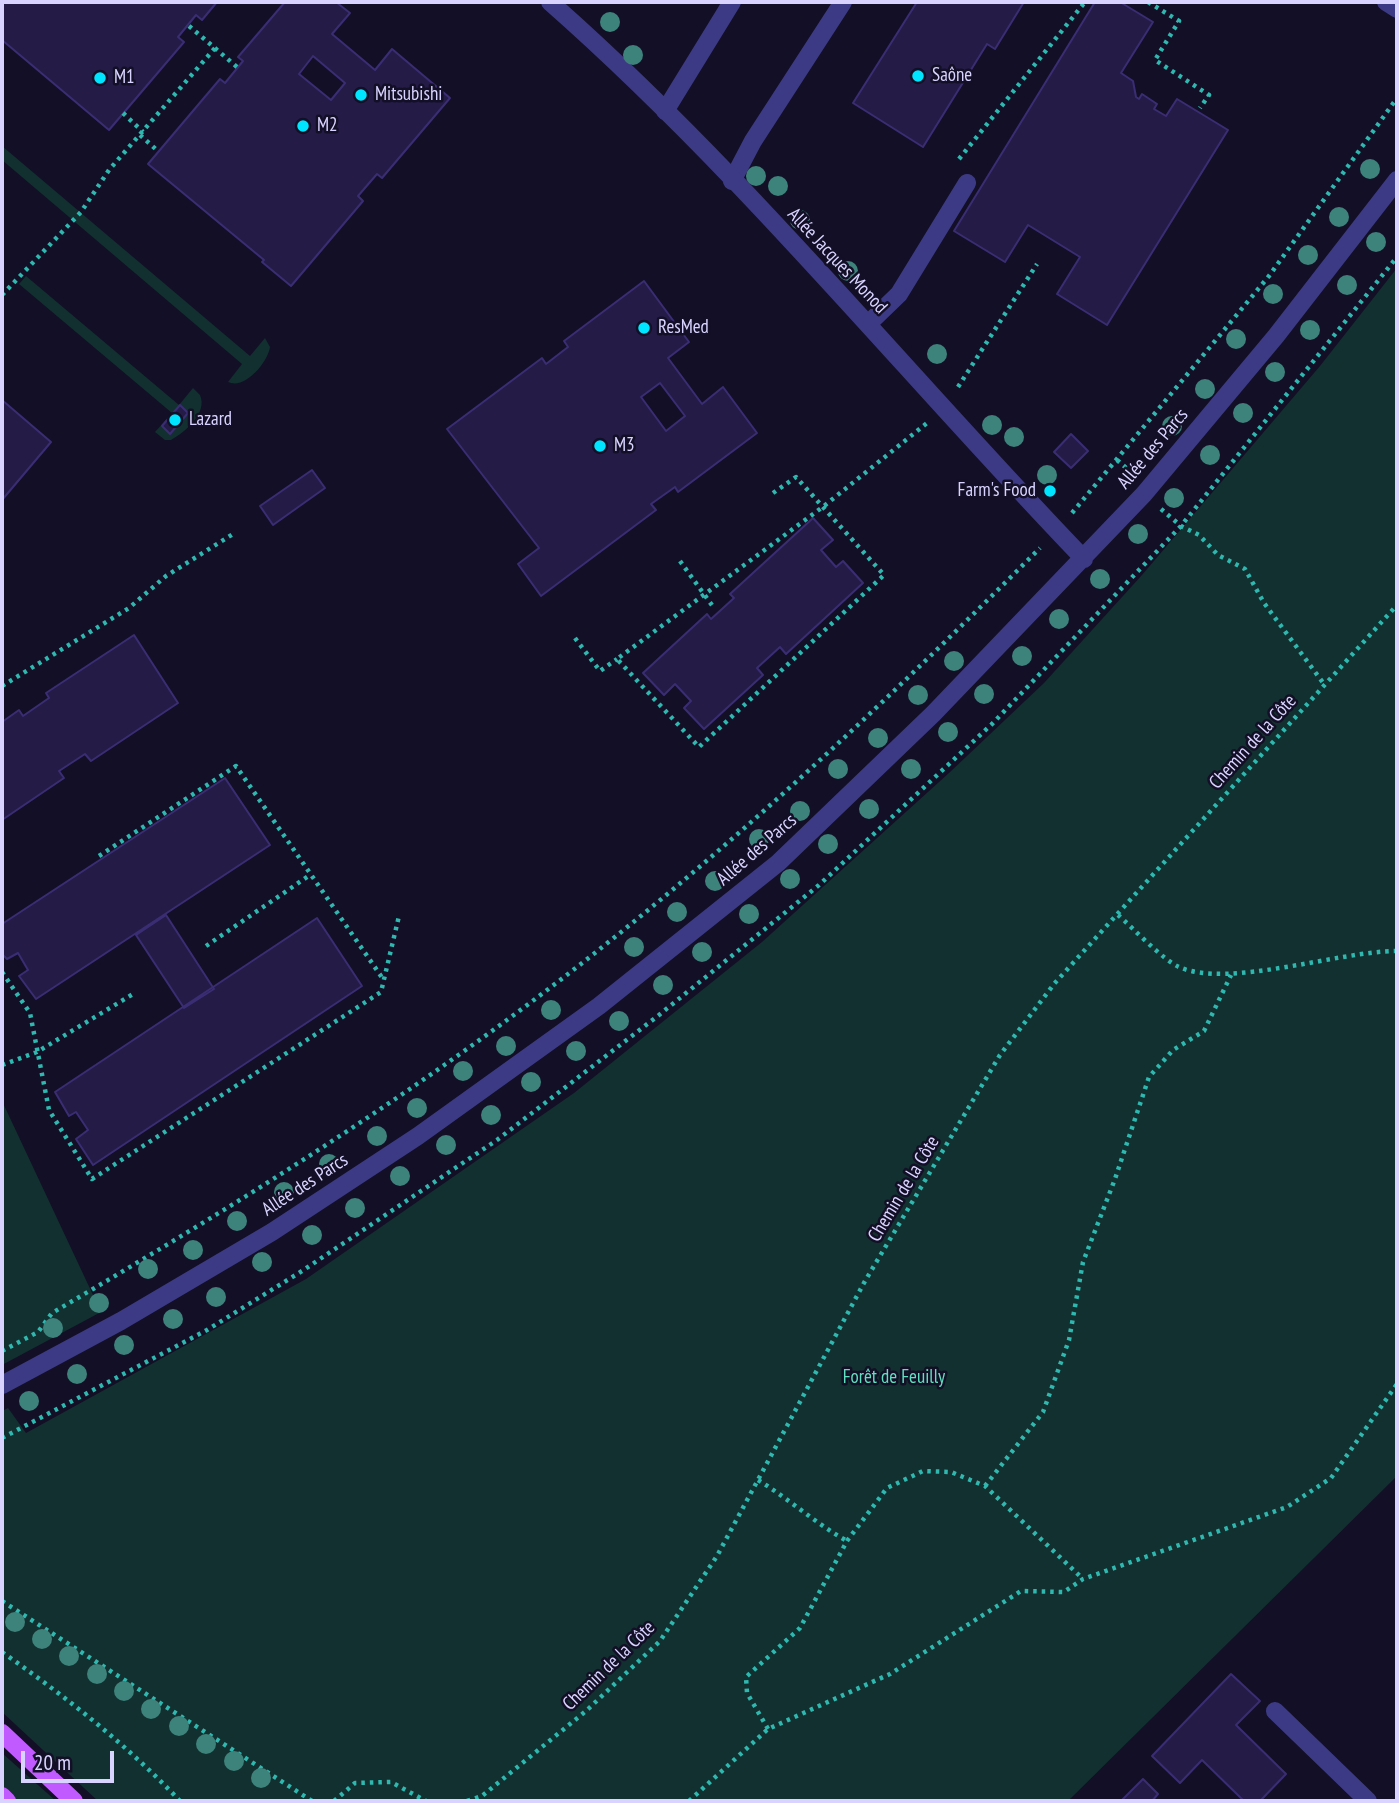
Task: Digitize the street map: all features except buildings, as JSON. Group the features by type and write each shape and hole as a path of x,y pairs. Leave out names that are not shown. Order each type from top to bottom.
{"main road":[{"path":"2,1733 74,1801"},
{"path":"2,1796 7,1801"}],"street":[{"name":"Allée Jacques Monod","path":"550,2 665,111 868,324 1084,559"},
{"path":"665,111 732,2"},
{"path":"732,181 752,141 843,2"},
{"path":"1386,2 1397,9"},
{"name":"Allée des Parcs","path":"2,1385 121,1321 272,1232 418,1136 599,1006 778,863 933,714 1144,494 1276,336 1397,180"},
{"path":"868,324 899,294 967,183"},
{"path":"1275,1711 1368,1801"}],"path":[{"path":"954,167 1085,2"},
{"path":"1148,2 1179,21 1155,60 1209,95 1200,108"},
{"path":"189,26 237,67"},
{"path":"2,295 81,212 109,170 215,48"},
{"path":"2,1351 38,1332 52,1313 203,1224 381,1110 568,974 745,828 930,657 1057,531 1269,276 1397,98"},
{"path":"123,113 159,152"},
{"path":"575,638 600,671 824,506 885,454 904,443 944,407 1037,264"},
{"path":"617,659 699,747 884,575 796,477 773,492"},
{"path":"1181,526 1199,535 1219,555 1245,569 1264,603 1324,684"},
{"path":"2,686 129,608 166,576 233,534"},
{"path":"680,561 713,608"},
{"name":"Chemin de la Côte","path":"467,1801 482,1796 586,1712 660,1640 717,1556 865,1281 1000,1055 1054,984 1397,605"},
{"path":"99,856 236,766 383,979"},
{"path":"206,946 310,875"},
{"path":"1118,915 1179,967 1231,975 1346,954 1397,951"},
{"path":"2,972 30,1013 49,1110 92,1179 381,992 398,916"},
{"path":"985,1486 1043,1412 1069,1340 1083,1262 1115,1179 1149,1077 1173,1050 1204,1031 1231,975"},
{"path":"2,1065 37,1052 132,993"},
{"path":"689,1801 768,1728 890,1674 1021,1591 1063,1592 1083,1579 1287,1507 1331,1478 1397,1384"},
{"path":"768,1728 747,1693 746,1677 800,1628 847,1541 887,1488 923,1471 951,1472 985,1486 1083,1579"},
{"path":"758,1480 847,1541"},
{"path":"2,1601 312,1801"},
{"path":"2,1652 74,1703 142,1761 180,1801"},
{"path":"334,1801 355,1783 391,1782 426,1801"}],"green space":[{"path":"2,146 250,356 265,338 270,347 265,360 255,373 241,382 228,382 242,364 2,160"},
{"name":"Forêt de Feuilly","path":"1397,268 1397,1476 1068,1801 98,1801 2,1712 2,1411 8,1408 26,1433 306,1279 574,1093 762,942 1044,683 1142,575 1320,366"},
{"path":"26,276 179,405 193,388 200,395 202,402 194,421 171,440 165,440 155,432 172,413 19,284"},
{"path":"2,1101 101,1312 2,1365"},
{"path":"2,1753 56,1801 2,1801"}],"place":[{"name":"Saône","path":"918,76"},
{"name":"M1","path":"100,78"},
{"name":"Mitsubishi","path":"361,95"},
{"name":"M2","path":"303,126"},
{"name":"ResMed","path":"644,328"},
{"name":"Lazard","path":"175,420"},
{"name":"M3","path":"600,446"},
{"name":"Farm's Food","path":"1050,491"}]}
